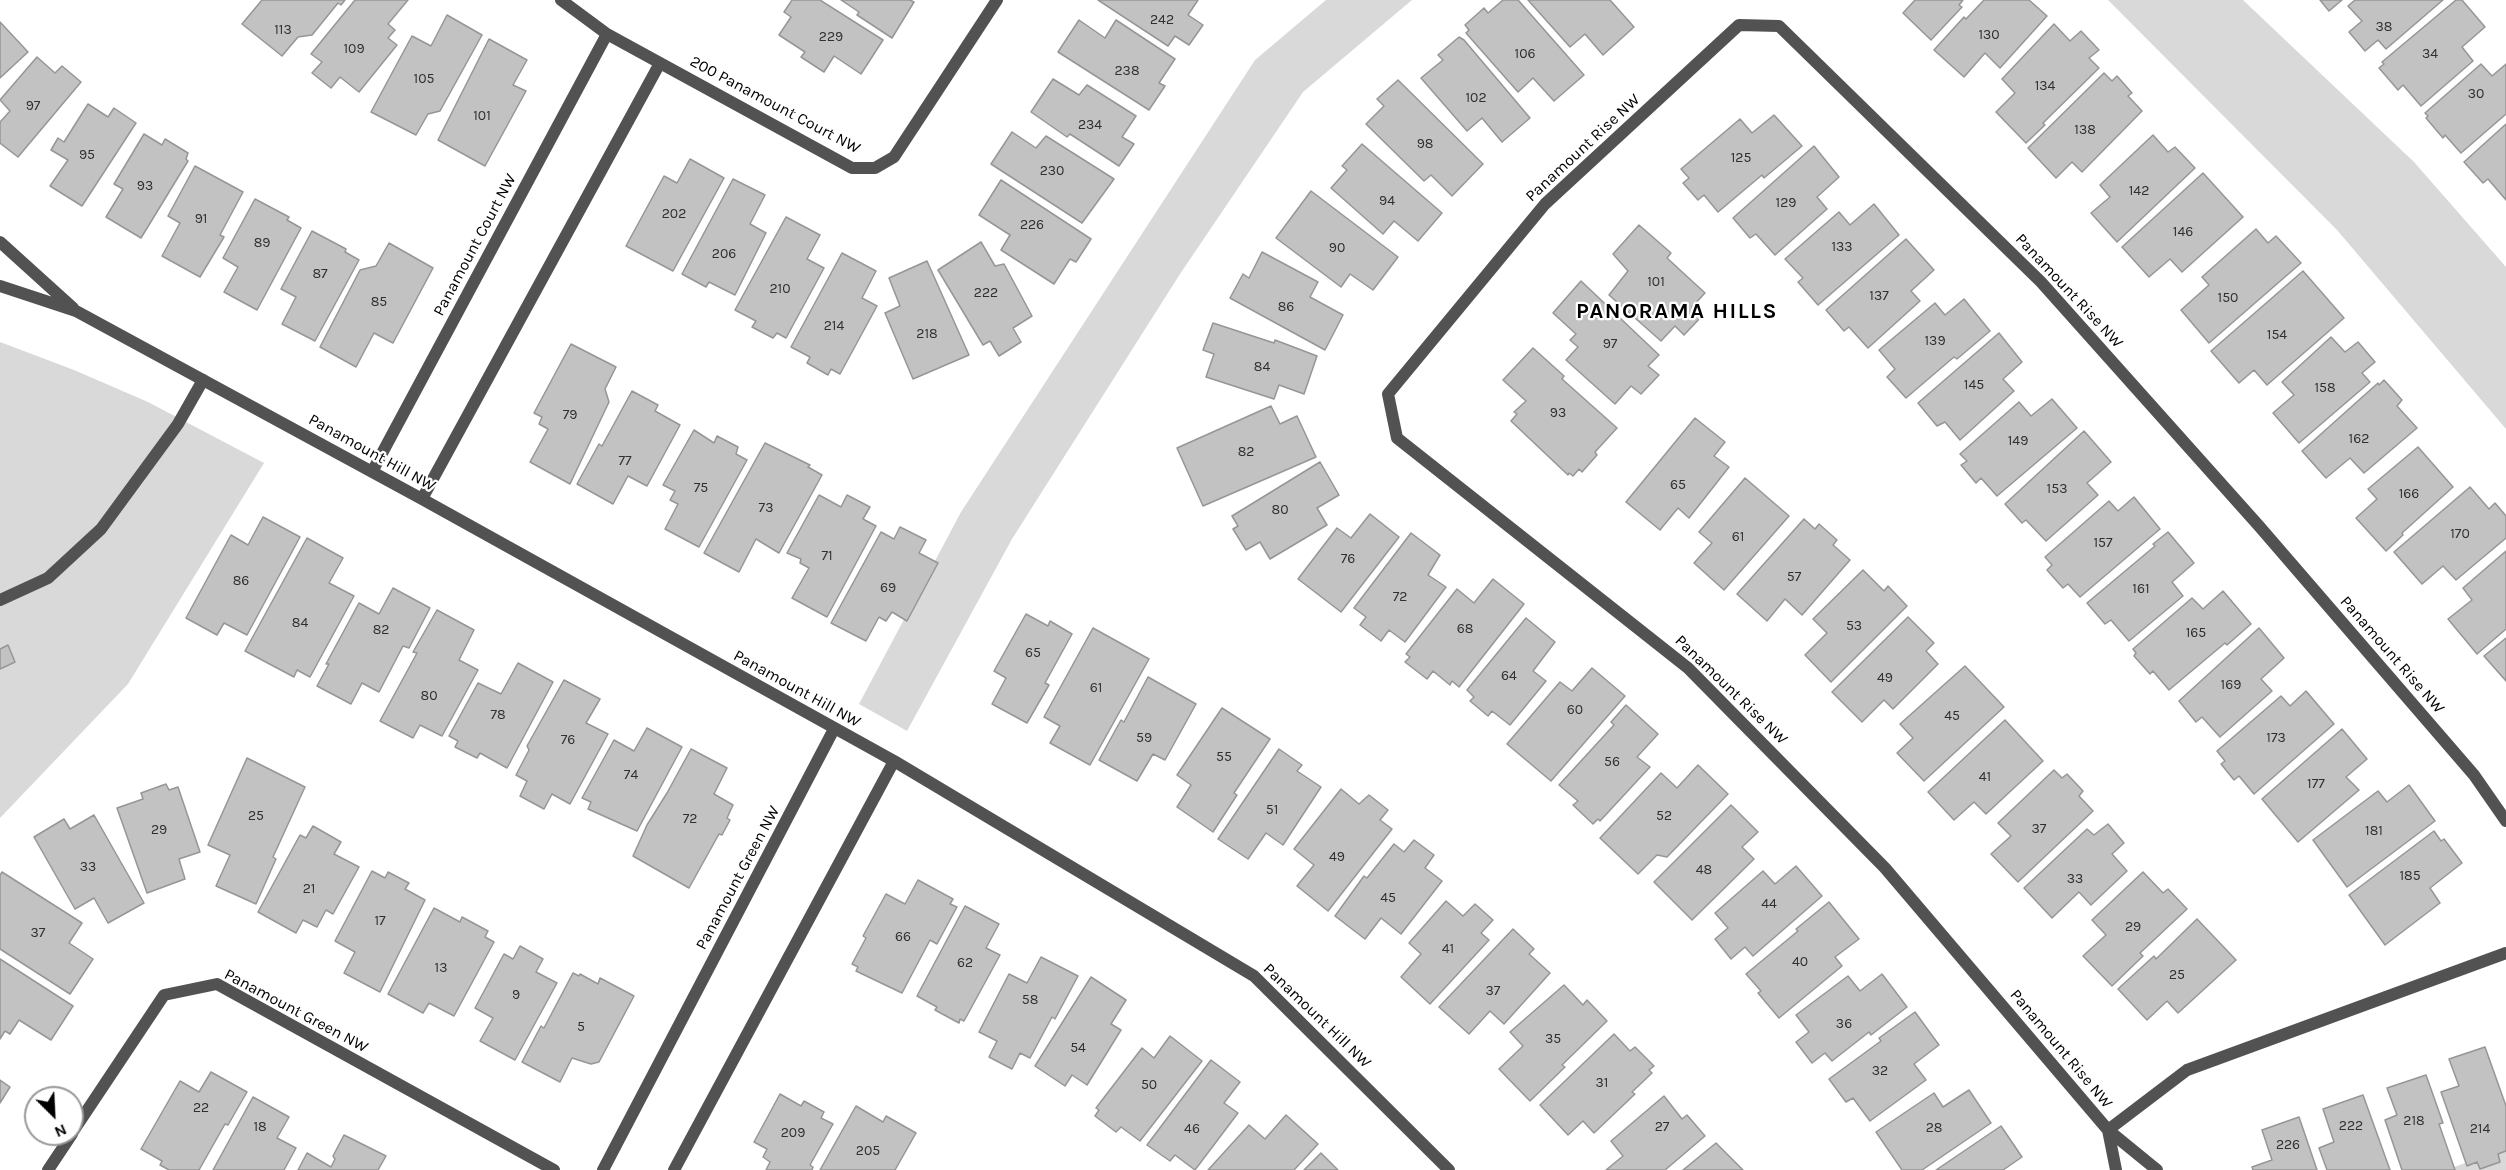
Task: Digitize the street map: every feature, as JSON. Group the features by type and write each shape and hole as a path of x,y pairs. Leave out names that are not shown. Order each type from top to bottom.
{"street":[{"name":"200 Panamount Court NW","path":"561,0 607,34 852,168 875,168 894,157 997,0"},
{"name":"Panamount Rise NW","path":"2157,1170 2108,1130 1885,868 1688,668 1397,438 1388,394 1545,204 1740,25 1779,26 2041,282 2267,535 2467,766 2506,821"},
{"name":"Panamount Court NW","path":"372,472 607,34"},
{"path":"422,499 660,63"},
{"name":"Panamount Hill NW","path":"0,242 76,311"},
{"name":"Panamount Hill NW","path":"0,286 76,311 422,499 894,761 1254,976 1449,1170"},
{"path":"0,600 48,578 101,529 178,424 203,380"},
{"name":"Panamount Green NW","path":"603,1170 834,729"},
{"path":"674,1170 894,761"},
{"name":"Panamount Rise NW","path":"2108,1130 2187,1070 2506,953"},
{"name":"Panamount Green NW","path":"84,1116 164,995 217,984 554,1170"},
{"name":"Panamount Rise NW","path":"2108,1130 2116,1170"},
{"name":"Panamount Green NW","path":"48,1170 64,1146"}],"shaded area":[{"path":"1326,0 1412,0 1303,92 1180,274 1012,539 907,731 859,704 961,512 1255,60"},
{"path":"2108,0 2243,0 2414,162 2506,267 2506,429 2337,230"},
{"path":"0,342 74,370 148,402 264,463 128,684 0,818"},
{"path":"2506,1148 2506,1170 2446,1170"}],"building":[{"path":"262,0 345,0 341,5 338,3 312,35 298,37 282,56 242,24"},
{"path":"355,0 408,0 388,24 395,30 388,38 397,45 359,92 340,77 331,88 312,73 322,62 311,54"},
{"path":"792,0 820,0 883,40 861,74 834,56 824,72 801,57 805,52 779,35 791,17 784,12"},
{"path":"841,0 910,0 914,2 892,38 857,15 859,12"},
{"path":"1098,0 1198,0 1188,15 1203,25 1189,45 1175,36 1168,46"},
{"path":"1503,0 1518,0 1584,75 1554,101 1533,78 1518,92 1466,33 1469,30 1465,25 1484,8 1488,13"},
{"path":"1528,0 1610,0 1634,27 1603,55 1585,34 1570,47"},
{"path":"1915,0 1963,0 1959,5 1962,7 1931,40 1903,13"},
{"path":"1984,0 2029,0 2047,16 2000,68 1985,53 1964,77 1934,50 1964,17 1966,19"},
{"path":"2320,0 2342,0 2329,11"},
{"path":"2355,0 2443,0 2386,49 2378,40 2365,51 2349,32 2362,21 2348,6"},
{"path":"2456,0 2462,0 2485,27 2462,47 2473,61 2421,106 2403,85 2398,90 2379,68 2384,64 2382,62"},
{"path":"447,15 482,35 440,111 428,114 416,135 371,112 412,36 431,46"},
{"path":"1079,20 1105,38 1116,20 1175,59 1159,83 1165,86 1149,110 1058,52"},
{"path":"0,22 28,52 0,78"},
{"path":"2054,24 2070,41 2081,31 2099,50 2089,58 2099,68 2026,143 1996,112 2015,93 2002,79"},
{"path":"1459,37 1530,118 1502,142 1482,118 1467,131 1421,78 1443,60 1438,55"},
{"path":"489,39 527,60 513,85 526,91 485,166 438,140"},
{"path":"37,57 55,73 62,66 81,82 18,157 0,143 0,122 10,111 0,100"},
{"path":"2481,64 2492,76 2506,64 2506,114 2461,153 2445,135 2443,138 2426,118 2428,116 2425,113"},
{"path":"2104,73 2112,81 2117,76 2132,93 2128,96 2142,111 2082,172 2072,162 2056,178 2028,148"},
{"path":"1053,79 1079,95 1087,85 1136,116 1122,137 1134,144 1119,166 1070,134 1067,137 1031,112"},
{"path":"1398,80 1483,164 1452,196 1431,175 1424,181 1366,124 1384,106 1377,99"},
{"path":"88,104 108,117 114,108 136,123 82,206 50,186 68,160 51,150 58,138 64,142"},
{"path":"1774,115 1802,146 1764,178 1762,175 1718,212 1704,195 1698,200 1683,183 1689,178 1681,169 1740,119 1752,133"},
{"path":"2506,124 2506,200 2488,179 2483,183 2464,162"},
{"path":"1012,132 1036,148 1046,136 1114,179 1082,223 991,164"},
{"path":"144,134 162,145 165,139 188,153 186,159 188,161 141,238 106,217 123,189 114,184"},
{"path":"2153,135 2168,152 2175,147 2195,168 2117,242 2091,213 2110,197 2100,185"},
{"path":"1362,144 1442,213 1418,241 1394,221 1383,234 1331,188 1347,170 1342,166"},
{"path":"1814,146 1839,177 1817,197 1827,209 1775,255 1756,234 1750,238 1733,218"},
{"path":"690,159 724,178 673,271 626,246 664,176 677,183"},
{"path":"195,166 243,192 220,235 224,237 200,277 162,256 180,223 168,216"},
{"path":"2203,173 2243,217 2182,272 2170,259 2149,277 2122,247"},
{"path":"733,179 765,195 750,224 766,233 735,295 709,282 706,287 682,274"},
{"path":"1001,180 1091,239 1076,262 1070,259 1054,284 1001,250 1010,235 979,215"},
{"path":"1311,191 1398,257 1373,290 1350,274 1341,287 1276,238"},
{"path":"255,199 289,217 287,220 301,228 257,310 224,292 238,267 223,258"},
{"path":"1874,204 1899,235 1818,305 1798,282 1803,278 1785,259 1839,212 1850,225"},
{"path":"786,217 820,235 807,259 824,268 786,338 777,333 773,338 752,327 756,321 735,310"},
{"path":"1639,225 1671,253 1667,258 1705,293 1692,307 1702,316 1684,335 1675,326 1661,341 1609,295 1628,271 1613,254"},
{"path":"2256,229 2268,243 2276,236 2301,263 2209,343 2181,310 2209,285 2202,277"},
{"path":"312,231 346,249 345,252 359,260 315,341 282,324 296,297 281,289"},
{"path":"1906,239 1934,270 1911,291 1920,301 1868,348 1849,327 1844,331 1826,310"},
{"path":"981,242 995,266 1004,264 1032,316 1013,328 1021,342 999,356 990,341 983,345 938,270"},
{"path":"389,243 433,268 393,343 374,333 356,367 320,347 360,270 376,266"},
{"path":"1262,252 1318,282 1310,297 1343,315 1325,350 1230,298 1243,274 1249,278"},
{"path":"842,253 876,271 862,298 877,306 840,374 831,369 828,375 807,363 810,357 791,347"},
{"path":"927,261 969,355 913,379 885,313 900,306 889,278"},
{"path":"2303,271 2344,318 2267,385 2254,370 2239,383 2211,351"},
{"path":"1581,281 1659,355 1648,366 1659,375 1641,394 1631,386 1615,404 1566,360 1578,347 1570,340 1576,334 1553,313"},
{"path":"1964,299 1990,331 1957,359 1954,357 1906,398 1887,377 1895,369 1879,350 1935,303 1945,315"},
{"path":"1213,323 1274,343 1275,340 1317,356 1304,394 1279,385 1274,399 1206,377 1214,354 1203,350"},
{"path":"1999,333 2022,362 2003,379 2014,391 1960,440 1945,422 1937,426 1918,403"},
{"path":"2331,337 2345,352 2358,342 2375,362 2362,373 2370,382 2299,443 2273,413 2294,395 2282,382"},
{"path":"571,344 616,367 605,389 609,402 570,484 530,462 548,429 539,424 542,417 534,413"},
{"path":"1533,348 1564,376 1562,379 1617,428 1595,452 1597,455 1582,472 1579,469 1573,476 1569,473 1568,475 1511,421 1517,414 1514,412 1526,401 1503,380"},
{"path":"2384,380 2402,400 2397,406 2417,428 2364,473 2350,458 2326,478 2302,451"},
{"path":"632,391 658,405 655,411 680,425 647,486 628,476 613,504 577,484 599,444 602,446"},
{"path":"2052,399 2077,428 1997,496 1981,478 1976,483 1961,465 1967,461 1960,454 2019,402 2031,416"},
{"path":"1271,406 1280,424 1297,416 1316,457 1203,506 1177,448"},
{"path":"1695,418 1725,442 1714,456 1729,467 1689,518 1678,508 1660,530 1626,502"},
{"path":"694,430 714,443 717,436 738,447 736,454 747,460 699,547 665,529 678,504 670,500 675,491 663,485"},
{"path":"2084,431 2111,462 2087,483 2098,495 2046,541 2026,520 2022,523 2005,504"},
{"path":"765,443 810,465 808,467 822,475 779,553 756,539 739,572 704,553"},
{"path":"2418,447 2453,487 2402,533 2403,535 2386,551 2356,518 2377,499 2368,489"},
{"path":"1320,462 1339,495 1317,508 1327,525 1270,559 1260,542 1246,550 1233,529 1238,526 1232,516"},
{"path":"1745,478 1789,516 1724,590 1694,563 1712,543 1699,532"},
{"path":"2470,487 2489,509 2495,503 2506,516 2506,538 2456,580 2443,566 2422,584 2394,552"},
{"path":"819,495 841,507 847,495 870,507 863,519 876,526 827,617 792,598 809,568 800,563 801,559 787,553"},
{"path":"2134,497 2160,529 2080,597 2068,584 2063,588 2047,570 2052,565 2045,557 2109,501 2118,511"},
{"path":"1370,514 1399,537 1341,612 1298,579 1337,528 1351,538"},
{"path":"263,517 300,537 247,635 224,623 217,635 186,618 231,535 248,545"},
{"path":"1804,519 1815,529 1819,524 1837,540 1833,545 1850,560 1802,615 1785,599 1767,621 1737,594"},
{"path":"900,527 926,540 919,553 938,563 907,621 892,612 886,621 879,617 866,641 831,623 881,532 894,539"},
{"path":"2168,532 2194,563 2172,582 2183,596 2129,641 2111,620 2105,624 2087,603 2155,546 2153,544"},
{"path":"1411,533 1440,555 1428,575 1446,587 1405,642 1389,630 1381,641 1360,625 1366,617 1354,608"},
{"path":"307,538 343,558 329,583 354,596 310,677 297,670 294,677 245,651"},
{"path":"2506,551 2506,629 2477,654 2448,619 2472,600 2463,588"},
{"path":"1863,570 1884,591 1888,586 1907,606 1831,682 1805,655 1827,633 1813,619"},
{"path":"1493,579 1524,604 1459,687 1452,681 1450,685 1433,671 1427,679 1405,662 1410,657 1406,654 1457,589 1474,603"},
{"path":"393,588 430,608 409,648 403,646 379,692 362,683 351,704 317,686 329,664 326,664 359,603 379,614"},
{"path":"2223,591 2251,624 2169,690 2153,671 2150,674 2134,656 2136,653 2133,649 2192,598 2203,609"},
{"path":"437,610 474,630 459,660 478,670 442,736 420,725 413,738 380,721 417,653 413,652"},
{"path":"1026,614 1048,626 1050,621 1072,634 1045,683 1049,685 1027,723 992,704 1006,678 994,671"},
{"path":"1908,617 1934,643 1926,651 1938,664 1893,709 1884,700 1862,722 1832,692"},
{"path":"1526,618 1555,642 1533,671 1546,681 1510,725 1492,711 1488,716 1470,701 1474,697 1467,690"},
{"path":"1093,628 1149,659 1090,765 1050,743 1060,726 1044,717"},
{"path":"2259,628 2284,658 2261,679 2272,691 2220,737 2202,717 2196,722 2179,701"},
{"path":"2506,638 2506,681 2484,656"},
{"path":"8,645 15,662 0,669 0,649"},
{"path":"518,663 553,682 507,768 480,753 477,758 455,747 458,741 449,736 478,683 501,694"},
{"path":"1965,666 2004,707 1924,781 1897,753 1913,738 1900,724"},
{"path":"1592,668 1625,696 1551,781 1507,744 1560,682 1572,691"},
{"path":"1148,677 1196,704 1165,760 1153,754 1137,781 1099,760 1121,720 1124,722"},
{"path":"564,680 600,699 586,723 608,734 570,804 552,794 544,809 520,796 527,781 516,775 529,750 527,746"},
{"path":"2306,691 2334,724 2254,794 2239,776 2234,780 2221,764 2225,761 2217,751 2281,696 2290,706"},
{"path":"1626,705 1658,734 1637,757 1650,767 1600,821 1598,819 1593,824 1573,805 1578,801 1559,785 1614,725 1611,722"},
{"path":"1222,708 1270,739 1234,793 1237,795 1213,832 1177,807 1191,785 1177,775"},
{"path":"2005,720 2043,761 1986,814 1974,802 1954,820 1928,792"},
{"path":"647,728 682,747 637,831 588,809 591,802 582,798 614,740 634,751"},
{"path":"2342,729 2367,759 2346,777 2359,790 2298,842 2262,799"},
{"path":"691,749 727,768 714,794 733,805 727,818 730,820 722,835 719,834 689,888 633,856 647,825"},
{"path":"1279,749 1302,765 1297,771 1321,787 1283,845 1266,833 1248,859 1218,839"},
{"path":"247,758 305,787 273,857 276,859 256,904 216,886 230,855 208,845"},
{"path":"1698,765 1728,794 1667,857 1657,855 1638,874 1600,838 1661,773 1677,788"},
{"path":"2054,770 2062,778 2067,774 2083,791 2079,796 2093,811 2018,882 1991,854 2011,836 1998,823"},
{"path":"166,784 169,790 178,787 200,852 179,859 185,879 147,893 117,808 143,799 141,793"},
{"path":"2409,785 2435,821 2347,887 2313,840 2378,791 2387,802"},
{"path":"1341,789 1359,804 1369,795 1388,810 1380,820 1392,829 1328,911 1297,886 1314,865 1294,849"},
{"path":"1731,805 1758,832 1742,847 1754,859 1692,920 1654,882"},
{"path":"94,815 144,903 108,923 94,898 75,909 34,837 64,819 70,829"},
{"path":"2108,824 2124,843 2112,854 2127,871 2091,905 2079,892 2052,918 2024,888 2087,829 2094,835"},
{"path":"313,826 341,842 334,854 359,867 333,914 326,910 317,927 303,920 296,933 258,912 300,835 306,838"},
{"path":"2434,831 2441,841 2444,839 2462,863 2430,888 2440,903 2385,945 2349,895"},
{"path":"1414,840 1434,855 1425,868 1442,881 1401,934 1381,918 1365,939 1335,916 1364,876 1367,878 1394,844 1404,852"},
{"path":"1796,866 1822,896 1753,956 1745,947 1731,959 1715,939 1728,928 1715,913 1763,871 1775,884"},
{"path":"372,871 385,878 388,872 409,883 405,889 425,900 380,992 344,973 355,952 335,941"},
{"path":"2,872 82,923 69,943 93,959 70,994 0,949 0,875"},
{"path":"2143,872 2163,893 2168,889 2187,909 2140,953 2143,956 2112,986 2083,956 2106,935 2092,920"},
{"path":"918,880 953,899 950,904 957,907 937,944 930,940 902,993 856,971 858,967 852,964 866,938 863,936 886,894 905,904"},
{"path":"1446,901 1463,916 1475,904 1493,920 1481,933 1489,940 1430,1004 1401,977 1421,954 1409,943"},
{"path":"1829,902 1859,939 1835,957 1842,966 1779,1018 1758,993 1761,991 1746,974"},
{"path":"965,906 999,924 986,948 1000,955 964,1021 960,1019 959,1023 935,1010 937,1007 917,996"},
{"path":"434,908 460,922 462,917 488,931 485,937 494,942 454,1016 429,1003 423,1013 388,994"},
{"path":"2197,919 2236,960 2178,1013 2167,1001 2147,1020 2118,989 2154,956 2156,959"},
{"path":"1513,929 1534,949 1529,954 1550,973 1504,1024 1490,1011 1469,1034 1439,1007"},
{"path":"520,946 543,959 536,972 557,983 515,1060 480,1041 493,1018 475,1008 504,954 513,959"},
{"path":"1041,957 1078,976 1055,1019 1052,1017 1030,1058 1020,1053 1012,1069 989,1057 997,1041 979,1032 1009,974 1027,983"},
{"path":"0,959 73,1006 51,1040 19,1020 10,1034 5,1031 0,1039"},
{"path":"573,973 579,976 580,974 598,984 600,978 634,996 599,1062 591,1064 572,1058 560,1082 522,1062 541,1026 544,1028"},
{"path":"1882,974 1907,1007 1871,1035 1869,1032 1832,1061 1825,1053 1812,1063 1796,1042 1809,1032 1796,1015 1848,976 1860,991"},
{"path":"1091,977 1126,1000 1111,1024 1121,1030 1087,1085 1072,1075 1065,1086 1035,1066"},
{"path":"1564,985 1583,1005 1587,1000 1607,1021 1562,1065 1565,1067 1530,1101 1499,1069 1523,1046 1510,1032"},
{"path":"1915,1012 1939,1045 1914,1064 1926,1080 1870,1121 1853,1098 1846,1102 1829,1079 1881,1041 1879,1038"},
{"path":"1614,1034 1630,1051 1635,1047 1654,1066 1649,1070 1652,1073 1632,1092 1635,1094 1594,1133 1583,1121 1568,1135 1540,1105"},
{"path":"1170,1036 1202,1061 1140,1141 1121,1127 1116,1132 1095,1116 1099,1110 1096,1108 1142,1048 1154,1058"},
{"path":"2485,1047 2506,1106 2506,1151 2498,1154 2500,1162 2480,1169 2477,1162 2467,1166 2441,1092 2459,1086 2449,1059"},
{"path":"1211,1060 1240,1082 1224,1103 1238,1113 1195,1170 1175,1155 1170,1161 1147,1145"},
{"path":"211,1072 247,1092 228,1125 225,1124 199,1170 169,1170 160,1165 162,1161 141,1149 180,1081 199,1092"},
{"path":"2426,1075 2443,1123 2439,1124 2455,1170 2402,1170 2385,1120 2397,1115 2387,1088"},
{"path":"0,1080 10,1087 0,1103"},
{"path":"1969,1090 1991,1123 1922,1170 1902,1170 1876,1132 1934,1093 1943,1107"},
{"path":"780,1094 801,1106 804,1101 824,1112 821,1118 833,1124 810,1165 813,1167 812,1170 766,1170 770,1162 763,1157 767,1149 754,1142"},
{"path":"2363,1095 2390,1170 2327,1170 2319,1148 2334,1142 2323,1109"},
{"path":"1664,1096 1682,1119 1687,1115 1705,1136 1665,1170 1606,1170 1623,1156 1611,1141"},
{"path":"253,1097 289,1117 277,1138 296,1148 284,1170 213,1170"},
{"path":"856,1106 883,1122 886,1116 916,1133 895,1170 820,1170"},
{"path":"1286,1115 1318,1144 1294,1170 1208,1170 1249,1125 1265,1139"},
{"path":"2299,1117 2317,1170 2253,1170 2252,1167 2272,1160 2262,1130"},
{"path":"2001,1126 2022,1157 2003,1170 1936,1170"},
{"path":"344,1135 386,1156 378,1170 298,1170 307,1153 331,1167 335,1159 333,1156"},
{"path":"1716,1143 1743,1170 1683,1170"},
{"path":"1321,1153 1338,1170 1304,1170"}],"district":[{"name":"PANORAMA HILLS","path":"1677,312"}]}
